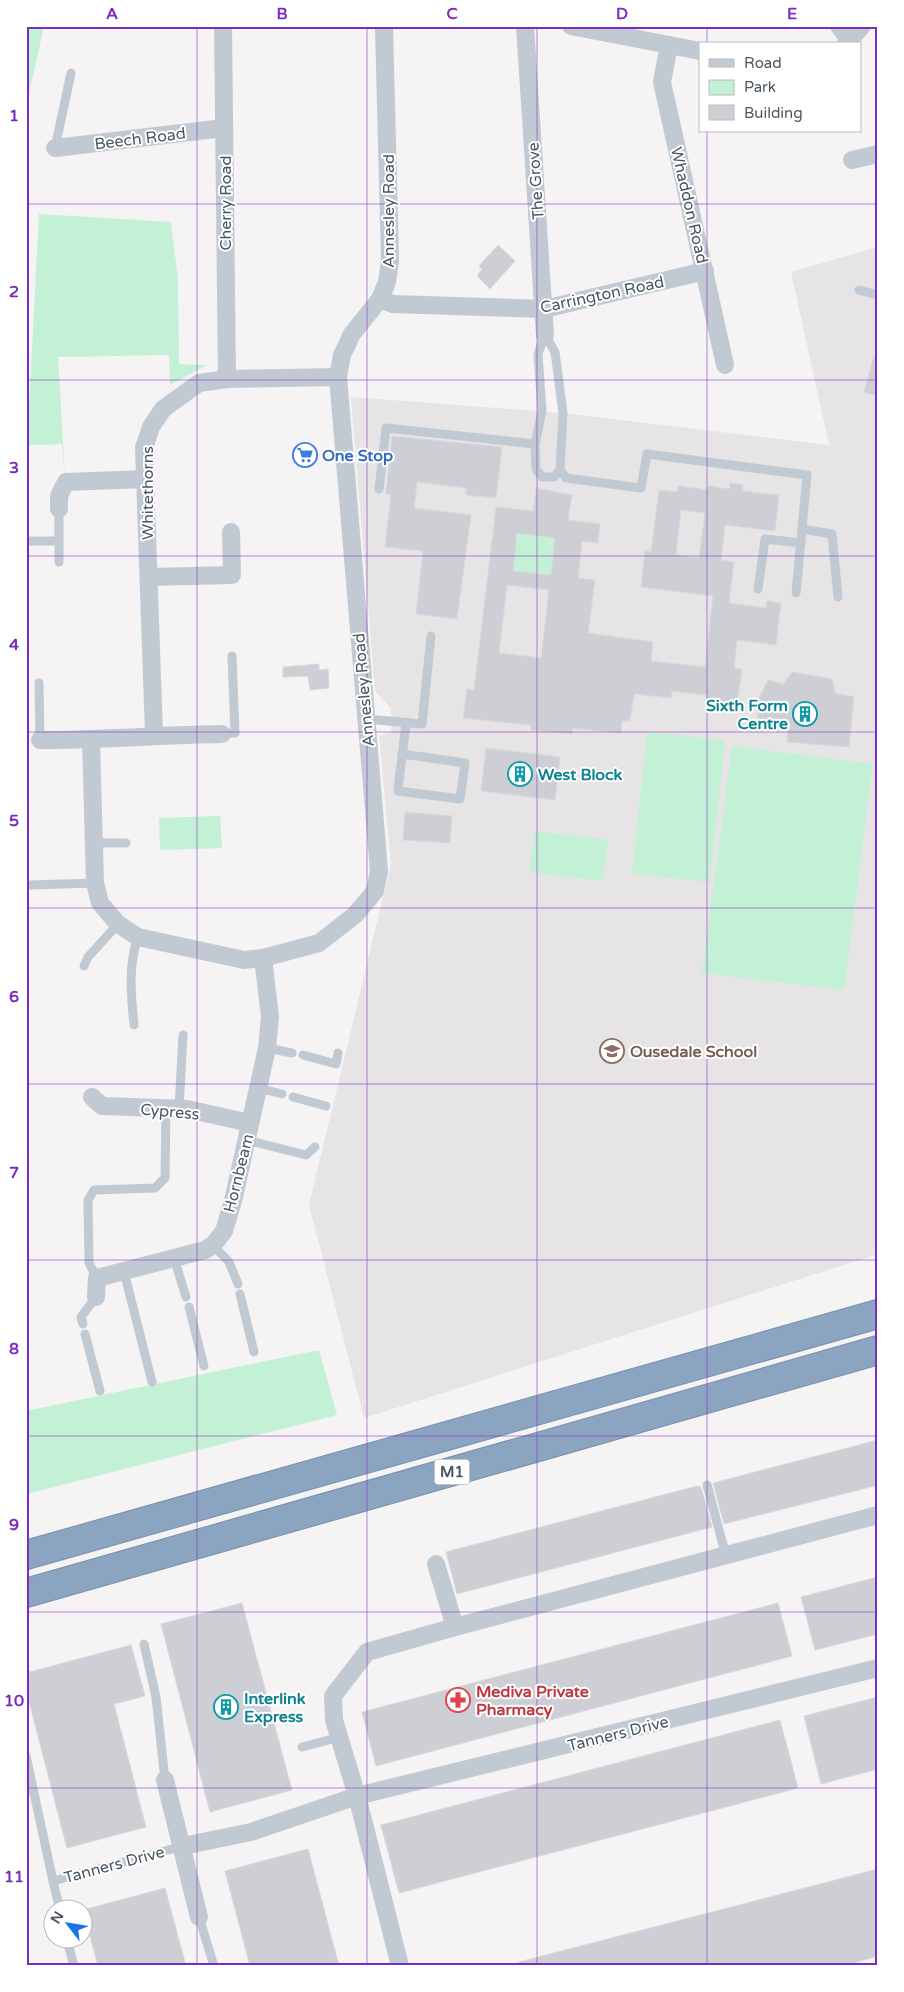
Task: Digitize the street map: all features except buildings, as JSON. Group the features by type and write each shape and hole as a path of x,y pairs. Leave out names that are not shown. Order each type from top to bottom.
{"highway":[{"name":"M1","path":"27,1555 878,1314"},
{"name":"M1","path":"26,1593 878,1350"}],"street":[{"name":"Cherry Road","path":"223,26 227,379"},
{"name":"Annesley Road","path":"91,740 95,883 100,903 118,924 138,936 225,958 244,960 263,958 319,943 356,915 374,890 379,871 338,377 342,354 352,334 380,299 387,282 390,261 384,26"},
{"name":"The Grove","path":"525,26 546,335"},
{"path":"571,26 636,32 668,45 699,51"},
{"path":"839,26 848,42 862,26"},
{"name":"Whaddon Road","path":"668,45 662,82 725,366"},
{"name":"Beech Road","path":"55,148 224,128"},
{"path":"852,160 878,154"},
{"name":"Carrington Road","path":"380,299 393,304 544,309 705,271"},
{"name":"Whitethorns","path":"154,735 144,448 151,428 163,409 199,383 227,379 338,377"},
{"path":"59,508 59,496 66,482 145,479"},
{"path":"149,577 232,575 232,532"},
{"path":"40,740 91,740 154,735 222,734"},
{"name":"Hornbeam","path":"213,1245 224,1231 247,1140 266,1048 270,1017 263,958"},
{"name":"Cypress","path":"92,1097 102,1106 173,1109 250,1123"},
{"path":"96,1297 97,1278 205,1250 213,1245"},
{"path":"400,1966 357,1796 334,1720 333,1696 367,1652 878,1515"},
{"path":"436,1564 455,1627"},
{"name":"Tanners Drive","path":"183,1846 252,1832 357,1796 878,1668"},
{"name":"Tanners Drive","path":"165,1780 200,1917"}],"lane":[{"path":"55,148 71,73"},
{"path":"859,290 878,295"},
{"path":"546,335 555,352 563,413 560,470 554,478 542,477 536,470 535,444 542,411 538,354 546,335"},
{"path":"379,489 386,428 535,444"},
{"path":"560,470 566,478 641,488 647,454 807,475 796,593"},
{"path":"59,508 59,562"},
{"path":"802,529 832,534 838,596"},
{"path":"758,589 765,539 800,543"},
{"path":"26,540 58,541"},
{"path":"366,719 422,724 431,636"},
{"path":"222,734 235,733 232,656"},
{"path":"39,683 40,740"},
{"path":"402,754 465,763 460,799 398,791 402,754 406,722"},
{"path":"94,843 126,843"},
{"path":"30,885 95,883"},
{"path":"84,966 88,957 118,924"},
{"path":"134,1026 131,997 132,952 138,936"},
{"path":"97,1278 89,1264 88,1200 94,1190 156,1188 165,1178 183,1035"},
{"path":"266,1048 292,1053"},
{"path":"303,1056 336,1064 338,1053"},
{"path":"258,1088 282,1094"},
{"path":"293,1097 326,1106"},
{"path":"247,1140 306,1155 315,1147"},
{"path":"213,1245 230,1262 238,1284"},
{"path":"174,1258 186,1297"},
{"path":"124,1272 152,1382"},
{"path":"240,1294 254,1352"},
{"path":"83,1324 81,1317 96,1297"},
{"path":"189,1307 204,1366"},
{"path":"85,1334 100,1391"},
{"path":"707,1485 726,1556"},
{"path":"144,1644 156,1697 165,1780"},
{"path":"302,1747 340,1737"},
{"name":"Tanners Drive","path":"26,1756 52,1881 183,1846"},
{"path":"52,1881 57,1900"},
{"path":"200,1917 214,1966"},
{"path":"70,1950 74,1966"}],"shaded area":[{"name":"Ousedale School","path":"878,247 878,1254 364,1418 309,1205 391,864 379,736 391,732 391,708 375,691 351,397 563,413 829,445 791,272"}],"green space":[{"path":"26,26 44,26 26,107"},
{"path":"39,214 171,222 178,280 179,364 207,365 170,385 169,355 58,357 65,477 62,444 27,445"},
{"path":"517,533 555,538 551,575 513,571"},
{"path":"647,732 725,740 710,882 632,874"},
{"path":"732,746 873,764 844,990 702,973"},
{"path":"220,816 222,848 160,850 159,818"},
{"path":"535,831 608,840 603,881 529,872"},
{"path":"319,1350 337,1415 26,1494 26,1411"}],"place":[{"name":"One Stop","path":"305,455"},
{"name":"Sixth Form Centre","path":"805,714"},
{"name":"West Block","path":"520,774"},
{"name":"Ousedale School","path":"612,1051"},
{"name":"Mediva Private Pharmacy","path":"458,1700"},
{"name":"Interlink Express","path":"226,1707"}]}
